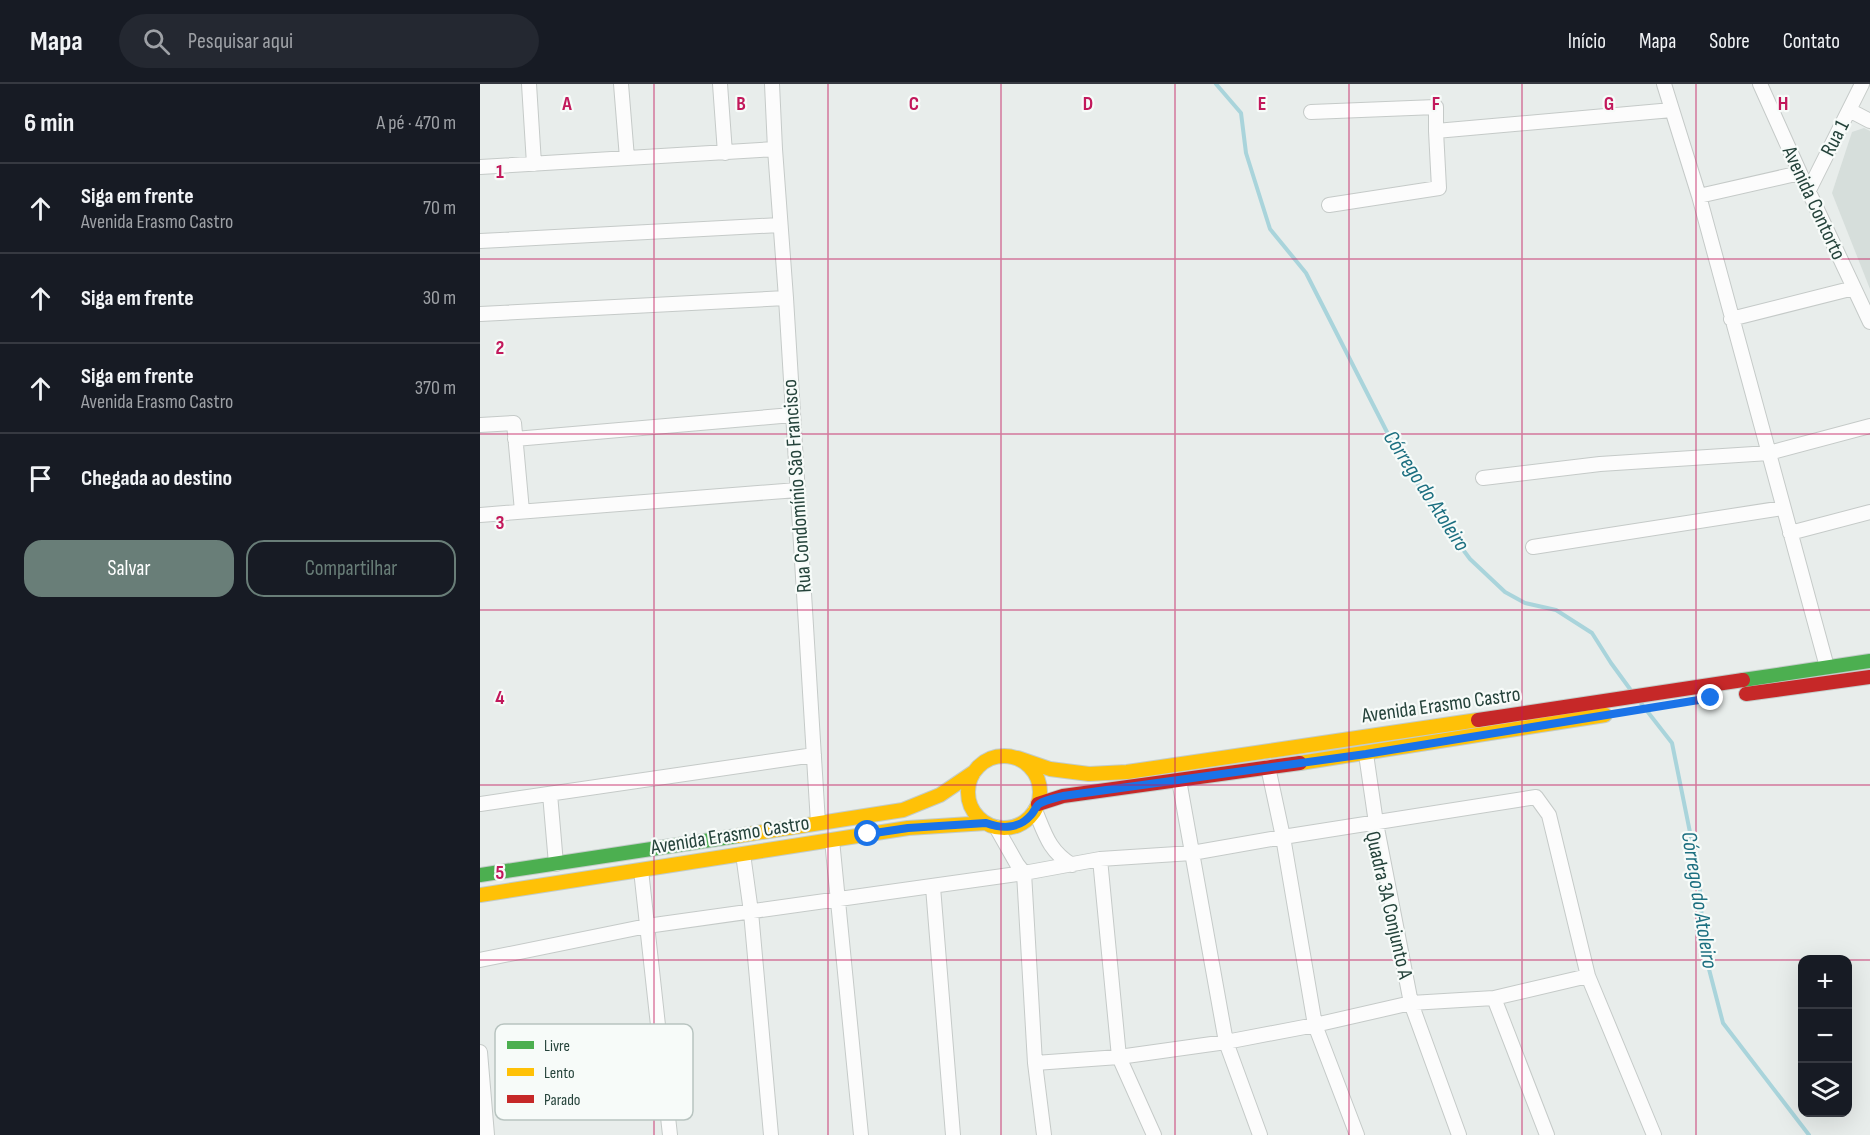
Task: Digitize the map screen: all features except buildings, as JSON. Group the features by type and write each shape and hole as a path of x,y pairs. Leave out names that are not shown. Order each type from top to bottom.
{"main road":[{"name":"Avenida Erasmo Castro","path":"1018,758 1050,769 1089,774 1127,772 1870,661"},
{"path":"1657,707 1870,678"},
{"name":"Avenida Erasmo Castro","path":"1036,807 1063,796 1366,754 1617,713"},
{"path":"994,757 1018,758 1029,766 1037,777 1040,790 1036,807 1028,819 1018,825 1007,828 991,825 977,816 971,806 968,795 969,783 974,772 982,763 994,757"},
{"name":"Avenida Erasmo Castro","path":"480,875 903,810 940,795 974,772"},
{"name":"Avenida Erasmo Castro","path":"480,895 908,828 991,825"}],"street":[{"path":"529,84 534,164"},
{"path":"621,84 627,158"},
{"path":"720,84 725,153"},
{"name":"Rua Condomínio São Francisco","path":"772,84 818,823"},
{"path":"1664,84 1699,196 1827,667"},
{"name":"Avenida Contorto","path":"1760,84 1870,322"},
{"name":"Rua 1","path":"1809,192 1862,84"},
{"path":"1311,112 1436,107 1439,188 1329,205"},
{"path":"1436,131 1672,110"},
{"path":"1850,110 1870,121"},
{"path":"480,167 775,150"},
{"path":"1699,196 1800,173"},
{"path":"480,241 780,225"},
{"path":"1731,319 1854,288"},
{"path":"480,314 786,298"},
{"path":"515,439 792,415"},
{"path":"480,425 514,423 522,511"},
{"path":"1482,478 1600,465 1769,453 1870,426"},
{"path":"480,515 797,490"},
{"path":"1533,547 1783,508"},
{"path":"1790,533 1870,512"},
{"path":"1366,754 1376,823 1536,797 1549,815 1588,976 1654,1135"},
{"path":"480,804 814,755"},
{"path":"1269,767 1315,1025 1357,1135"},
{"path":"1179,780 1226,1042 1260,1135"},
{"path":"550,794 556,864"},
{"path":"1036,807 1049,844 1061,858 1072,864"},
{"name":"Quadra 3A Conjunto A","path":"480,960 647,926 933,887 1100,859 1192,853 1376,823 1411,1003 1459,1135"},
{"path":"991,825 1024,873 1035,1063 1044,1135"},
{"path":"832,840 861,1135"},
{"path":"743,854 751,912 771,1135"},
{"path":"1100,859 1119,1057 1154,1135"},
{"path":"641,870 658,1024"},
{"path":"933,887 953,1135"},
{"path":"1035,1063 1119,1057 1226,1042 1411,1003 1494,998 1588,976"},
{"path":"1494,998 1547,1135"},
{"path":"480,1052 488,1135"},
{"path":"668,1120 670,1135"}],"shaded area":[{"path":"1864,128 1870,131 1870,289 1832,193 1852,132"}],"waterway":[{"name":"Córrego do Atoleiro","path":"1216,84 1241,113 1246,153 1270,229 1306,273 1389,436 1432,508 1470,559 1505,592 1525,603 1556,610 1592,633 1630,689"},
{"name":"Córrego do Atoleiro","path":"1640,702 1672,743 1699,877 1704,950 1723,1023 1809,1135"}],"traffic: fast":[{"path":"1743,680 1870,661"},
{"path":"480,875 737,836"}],"traffic: slow":[{"path":"1300,763 1605,715"},
{"path":"1018,758 1050,769 1089,774 1127,772 1478,720"},
{"path":"1004,756 1024,762 1034,772 1040,792 1034,812 1024,822 1004,828 984,822 974,812 968,792 974,772 984,762 1004,756"},
{"path":"737,836 903,810 940,795 974,772"},
{"path":"480,895 908,828 986,823"}],"traffic: jam":[{"path":"1746,694 1870,677"},
{"path":"1478,720 1743,680"},
{"path":"1038,804 1063,796 1300,763"}],"route":[{"path":"868,834 908,828 986,823 1007,828 1028,819 1038,804 1063,796 1366,754 1711,698"}]}
